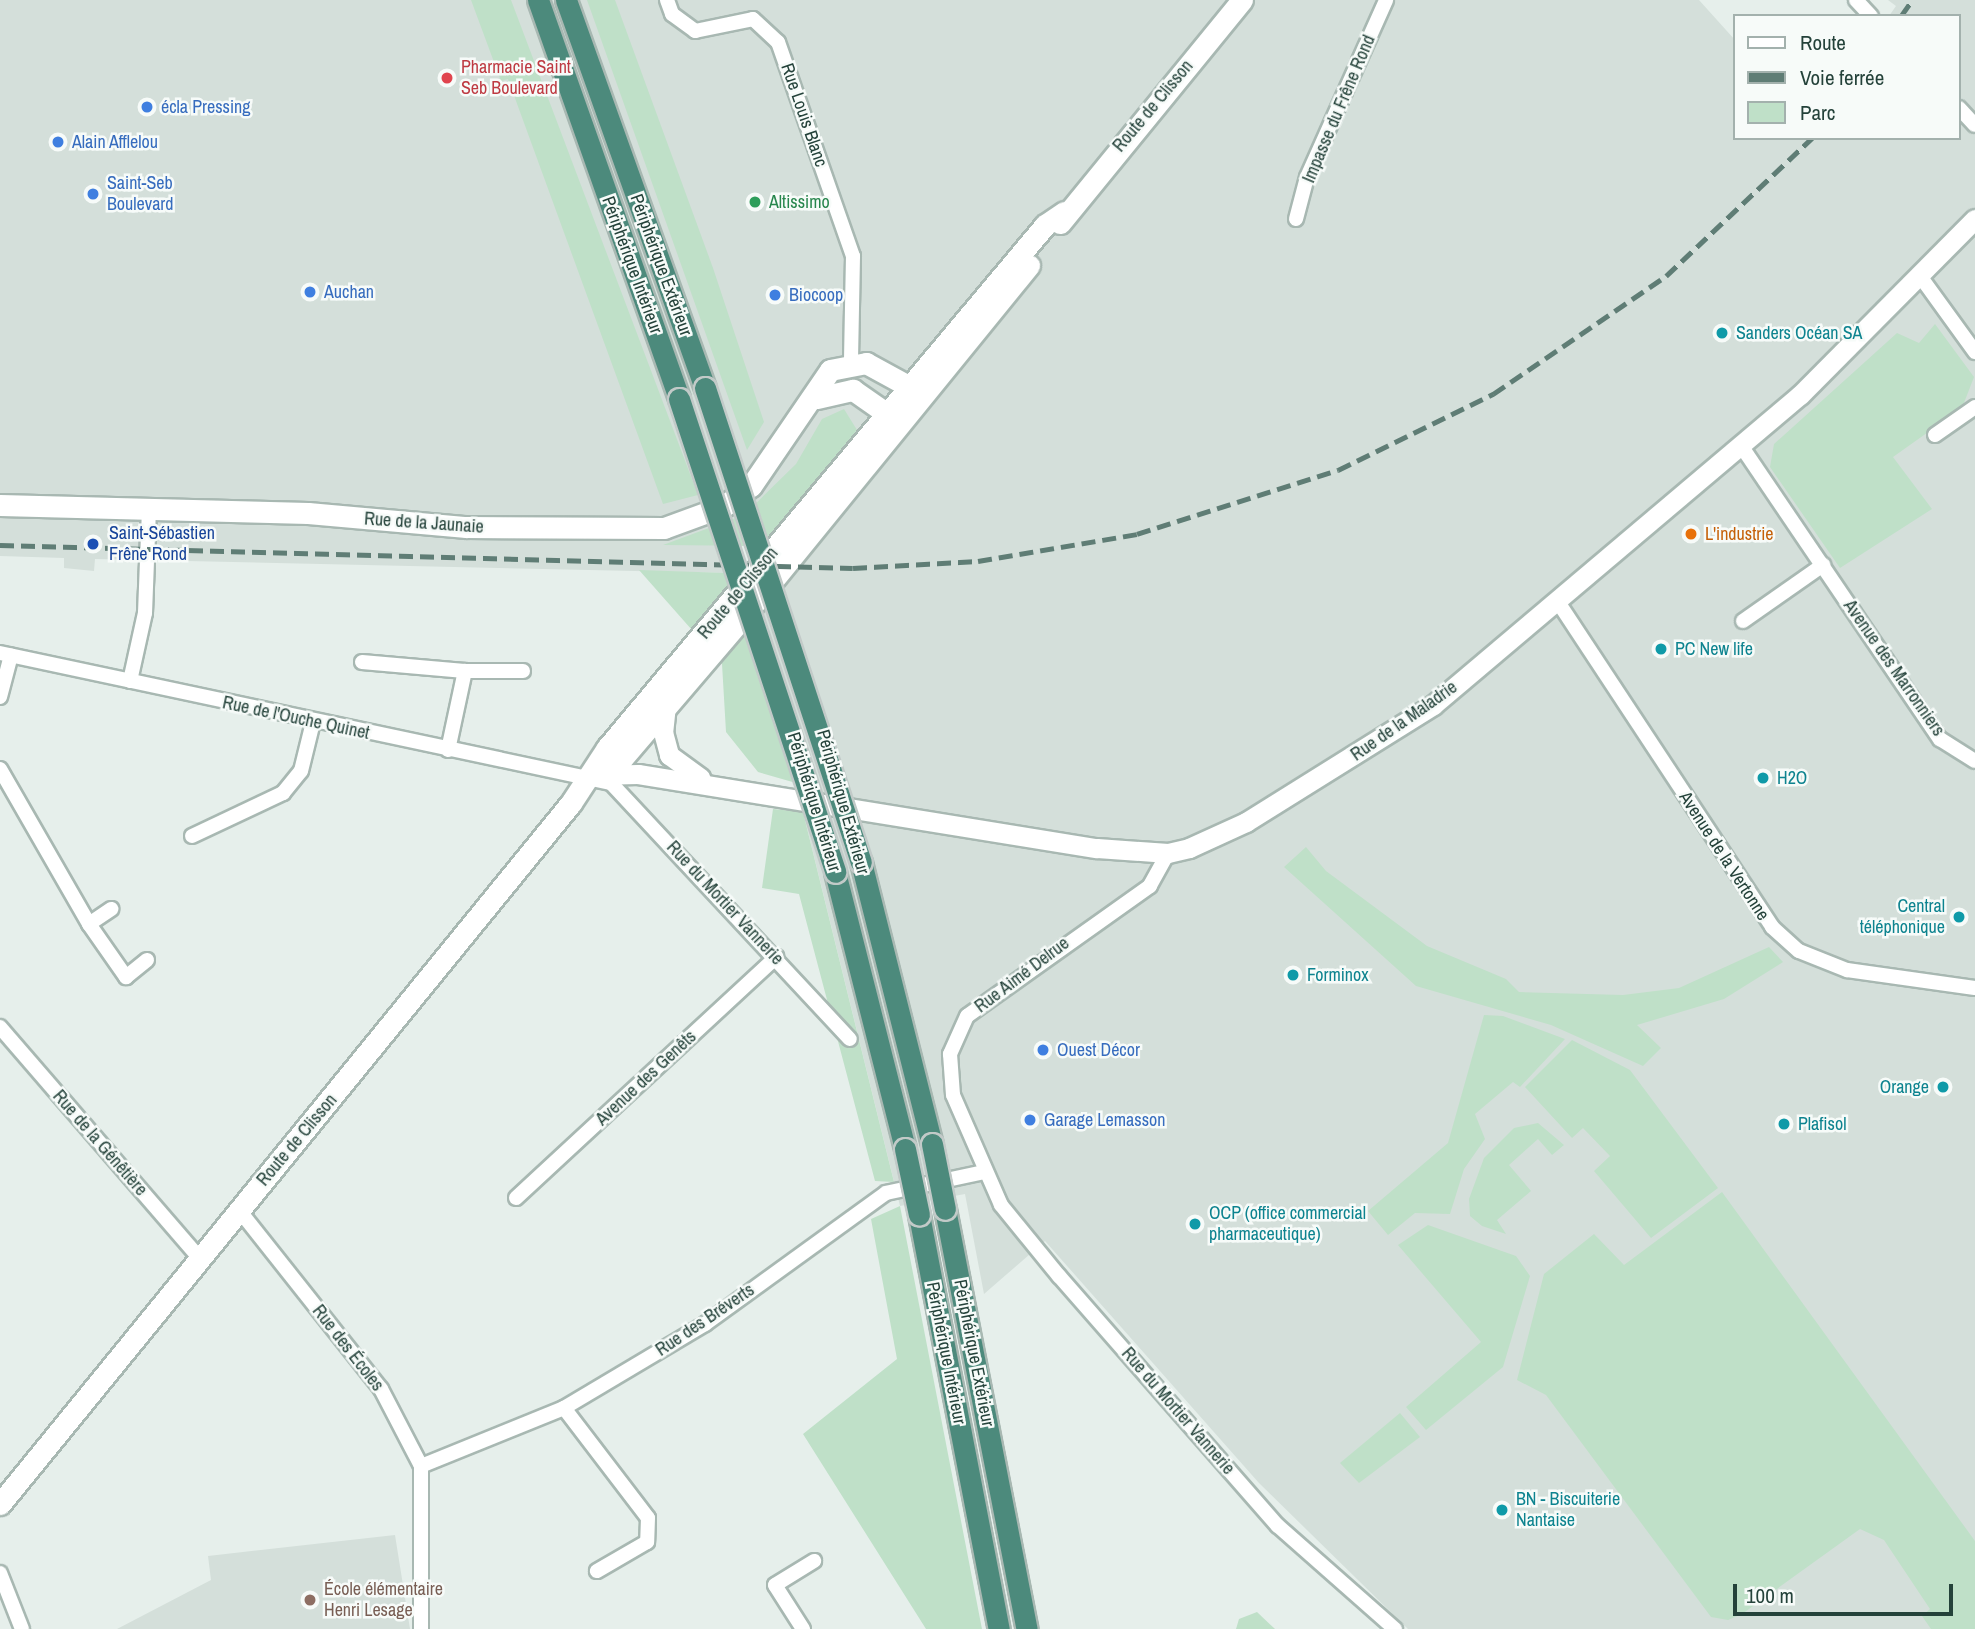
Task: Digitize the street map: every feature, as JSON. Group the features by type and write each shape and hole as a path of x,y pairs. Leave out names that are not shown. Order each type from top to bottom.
{"highway":[{"name":"Périphérique Intérieur","path":"538,0 679,399 835,872 905,1149 999,1629"},
{"name":"Périphérique Extérieur","path":"566,0 705,388 861,863 932,1144 1027,1629"}],"main road":[{"name":"Route de Clisson","path":"593,775 621,760 814,533 819,511 1045,225 1064,212 1242,0"},
{"name":"Rue de la Jaunaie","path":"798,414 817,398 826,383 841,381 851,362"},
{"name":"Rue de la Jaunaie","path":"0,505 149,508 466,527 664,528 737,499 764,471 825,374 851,362"},
{"path":"851,362 874,366 905,400"},
{"name":"Rue de la Jaunaie","path":"817,398 853,390 905,400"},
{"name":"Route de Clisson","path":"0,1504 593,775 607,748 905,400"}],"street":[{"name":"Rue Louis Blanc","path":"667,0 672,14 695,31 753,19 778,42 853,256 851,362"},
{"name":"Impasse du Frêne Rond","path":"1296,219 1307,177 1386,0"},
{"path":"1856,0 1869,14"},
{"path":"1961,109 1975,125"},
{"name":"Rue de la Maladrie","path":"593,775 638,774 1097,848 1168,853 1245,822 1433,705 1742,447 1975,219"},
{"path":"1920,275 1975,352"},
{"path":"1935,435 1975,407"},
{"name":"Avenue des Marronniers","path":"1742,447 1940,739 1975,761"},
{"path":"130,681 145,613 149,508"},
{"path":"1743,621 1823,565"},
{"name":"Avenue de la Vertonne","path":"1558,602 1772,927 1799,951 1847,970 1975,988"},
{"path":"0,697 6,654"},
{"name":"Rue de l'Ouche Quinet","path":"6,654 559,775 593,775"},
{"path":"362,662 465,671 523,671"},
{"path":"448,750 465,671"},
{"name":"Rue de la Maladrie","path":"666,705 663,732 669,755 688,773 725,787"},
{"path":"192,836 283,793 301,771 313,722"},
{"path":"0,769 89,924 126,977 147,960"},
{"name":"Rue du Mortier Vannerie","path":"593,775 619,789 850,1039"},
{"name":"Rue Aimé Delrue","path":"984,1172 951,1085 956,1034 967,1016 1034,963 1150,886 1168,853"},
{"path":"89,924 111,909"},
{"name":"Avenue des Genêts","path":"516,1198 776,957"},
{"name":"Rue de la Génêtière","path":"0,1027 200,1259"},
{"name":"Rue du Mortier Vannerie","path":"984,1172 1001,1205 1059,1276 1278,1526 1395,1629"},
{"name":"Rue des Bréverts","path":"421,1466 564,1408 705,1325 886,1193 984,1172"},
{"name":"Rue des Écoles","path":"239,1210 381,1389 421,1466 421,1629"},
{"path":"564,1408 648,1518 647,1542 597,1571"},
{"path":"803,1629 775,1586 814,1561"},
{"path":"0,1573 22,1629"}],"shaded area":[{"path":"0,0 1699,0 1734,39 1734,140 1961,140 1961,14 1890,14 1896,6 1888,0 1975,0 1975,1629 1408,1629 1259,1483 1045,1241 984,1294 965,1194 900,1206 796,783 727,573 95,559 94,571 64,568 64,558 0,556","holes":["718,546 815,546 816,547 793,576 727,573"]},
{"name":"École élémentaire Henri Lesage","path":"395,1535 410,1629 117,1629 211,1580 208,1556"}],"green space":[{"path":"471,0 511,0 698,495 663,504 508,79 501,81"},
{"path":"587,0 615,0 713,268 764,422 747,450"},
{"path":"1935,324 1974,377 1962,408 1893,457 1932,509 1840,568 1770,467 1774,444 1897,333 1919,343"},
{"path":"844,409 857,430 762,546 663,545 744,515 796,464 822,419"},
{"path":"639,570 727,573 796,783 758,772 726,732 722,664"},
{"path":"773,809 803,812 894,1182 875,1181 799,894 762,888"},
{"path":"1306,847 1326,871 1427,946 1506,979 1519,992 1623,995 1679,988 1769,947 1783,962 1724,999 1637,1025 1661,1048 1643,1066 1551,1025 1416,986 1284,867"},
{"path":"1484,1015 1503,1016 1565,1039 1520,1087 1513,1082 1475,1114 1485,1139 1464,1169 1450,1214 1415,1213 1388,1235 1368,1211 1448,1143"},
{"path":"1572,1040 1630,1070 1718,1188 1651,1238 1594,1171 1610,1156 1583,1128 1572,1138 1525,1087"},
{"path":"1538,1123 1564,1145 1552,1155 1538,1139 1509,1165 1531,1191 1497,1220 1506,1234 1482,1226 1470,1216 1469,1199 1484,1158 1514,1128"},
{"path":"1722,1192 1975,1541 1975,1629 1931,1629 1922,1616 1930,1609 1884,1540 1860,1529 1742,1614 1728,1620 1711,1617 1546,1395 1517,1380 1544,1274 1594,1234 1624,1265"},
{"path":"900,1206 982,1629 926,1629 803,1434 897,1359 871,1219"},
{"path":"1428,1225 1516,1256 1530,1276 1503,1367 1426,1430 1406,1407 1481,1342 1398,1245"},
{"path":"1400,1413 1420,1437 1359,1483 1340,1463"},
{"path":"1257,1612 1275,1629 1236,1629 1239,1619"}],"railway":[{"path":"1902,14 1912,0"},
{"path":"0,545 853,568 978,561 1137,534 1338,470 1493,394 1666,276 1810,140"}],"place":[{"name":"Pharmacie Saint Seb Boulevard","path":"447,78"},
{"name":"écla Pressing","path":"147,107"},
{"name":"Alain Afflelou","path":"58,142"},
{"name":"Saint-Seb Boulevard","path":"93,194"},
{"name":"Altissimo","path":"755,202"},
{"name":"Auchan","path":"310,292"},
{"name":"Biocoop","path":"775,295"},
{"name":"Sanders Océan SA","path":"1722,333"},
{"name":"L'industrie","path":"1691,534"},
{"name":"Saint-Sébastien Frêne Rond","path":"93,544"},
{"name":"PC New life","path":"1661,649"},
{"name":"H2O","path":"1763,778"},
{"name":"Central téléphonique","path":"1959,917"},
{"name":"Forminox","path":"1293,975"},
{"name":"Ouest Décor","path":"1043,1050"},
{"name":"Orange","path":"1943,1087"},
{"name":"Garage Lemasson","path":"1030,1120"},
{"name":"Plafisol","path":"1784,1124"},
{"name":"OCP (office commercial pharmaceutique)","path":"1195,1224"},
{"name":"BN - Biscuiterie Nantaise","path":"1502,1510"},
{"name":"École élémentaire Henri Lesage","path":"310,1600"}]}
